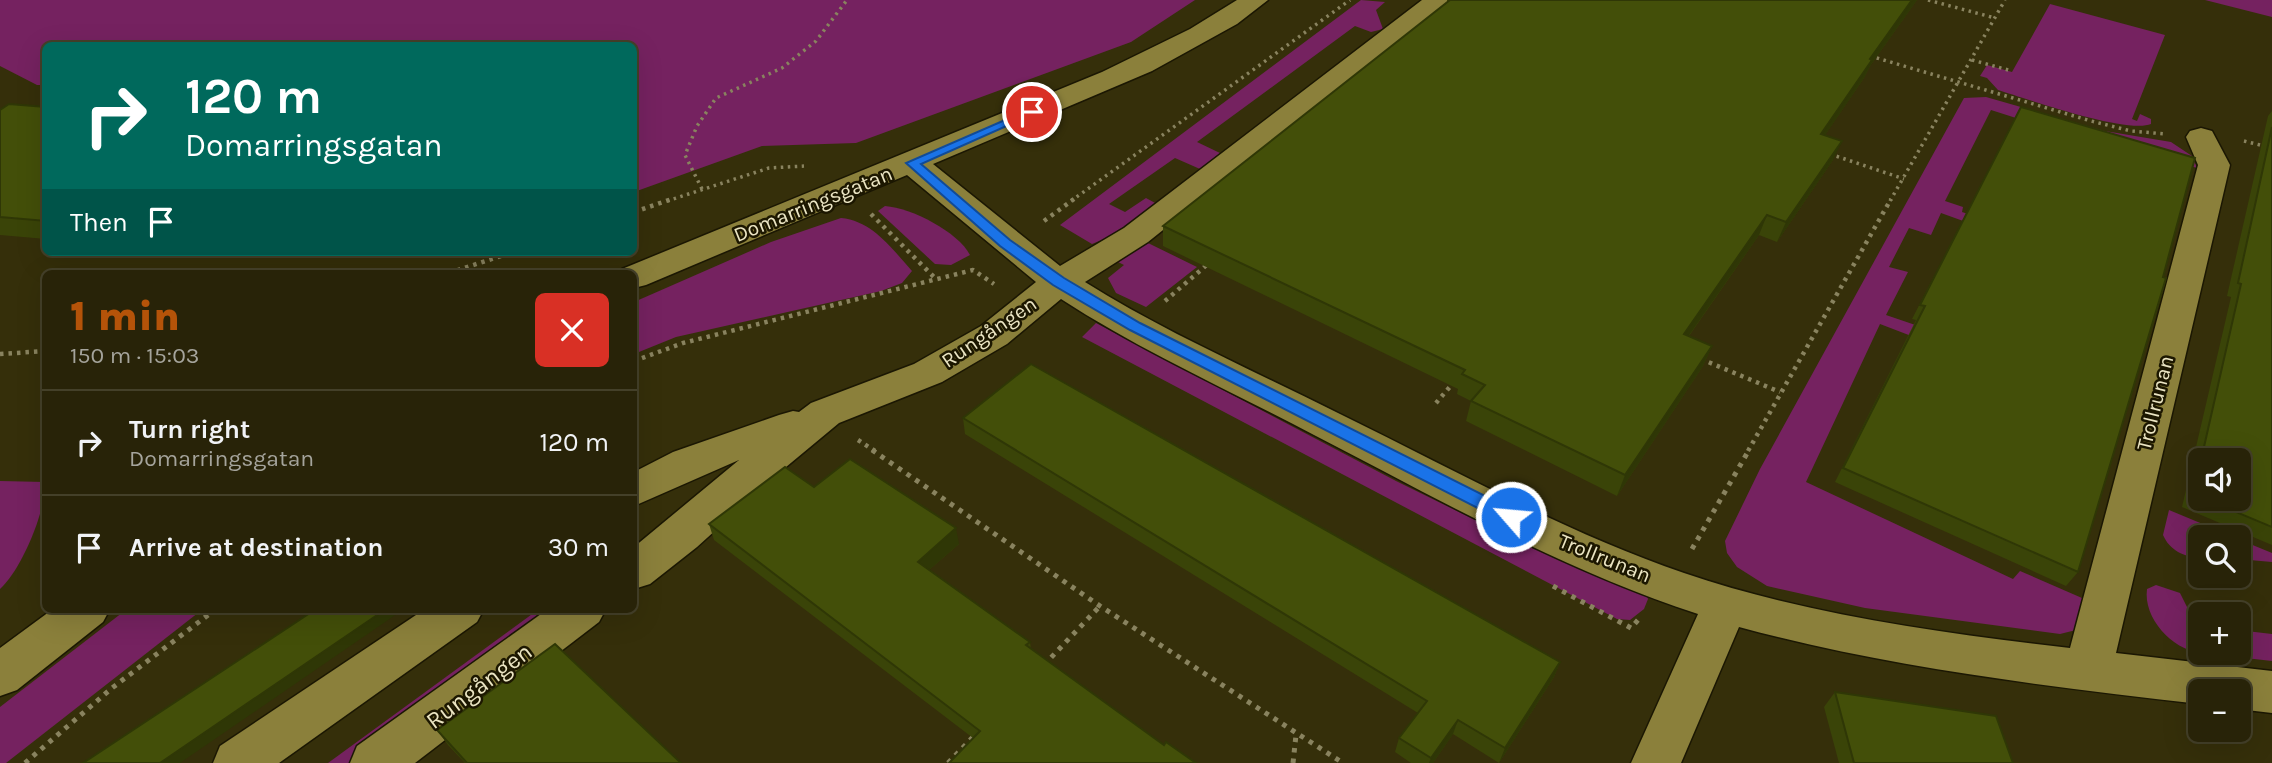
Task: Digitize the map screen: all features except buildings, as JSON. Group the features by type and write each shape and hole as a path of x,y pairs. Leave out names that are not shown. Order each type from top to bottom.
{"street":[{"name":"Domarringsgatan","path":"637,276 912,163 1155,59 1230,18 1255,0"},
{"name":"Rungången","path":"637,569 682,535 765,461 825,413 928,373 965,353 1044,295 1136,235 1438,0"},
{"name":"Trollrunan","path":"2088,671 2214,165 2201,137"},
{"name":"Trollrunan","path":"912,163 1005,243 1044,295 1135,326 1534,529 1671,585 1726,604 1826,629 1971,656 2272,692"},
{"path":"637,488 688,463 825,413"},
{"path":"1656,763 1726,604"},
{"path":"0,675 82,613"},
{"path":"238,763 455,613"},
{"name":"Rungången","path":"374,763 578,613"}],"path":[{"path":"702,189 685,155 697,126 716,98 782,68 816,41 847,0"},
{"path":"637,360 683,343 973,270 1005,243 1056,214 1350,0"},
{"path":"1928,0 1995,18"},
{"path":"1545,582 1630,628 1671,585 2006,0"},
{"path":"1858,53 2131,131 2248,142 2272,148"},
{"path":"1972,60 2012,71"},
{"path":"1828,153 1904,178"},
{"path":"637,211 702,189 789,165 824,170 847,189 935,278"},
{"path":"458,270 501,256"},
{"path":"1135,326 1216,258"},
{"path":"973,270 1044,295"},
{"path":"0,354 42,351"},
{"path":"1693,356 1780,392"},
{"path":"1436,403 1463,372"},
{"path":"825,413 861,442 1100,606 1343,763"},
{"path":"1034,675 1100,606"},
{"path":"25,763 112,688 211,613"},
{"path":"948,763 976,734"},
{"path":"1293,763 1296,735"}],"shaded area":[{"path":"0,0 1195,0 1131,42 856,143 762,146 637,191 637,42 42,42 42,85 0,66"},
{"path":"1361,0 1385,2 1376,10 1383,29 1371,32 1355,26 1197,142 1220,153 1200,169 1175,158 1109,204 1125,212 1146,198 1157,204 1116,234 1092,244 1060,225"},
{"path":"2205,0 2272,0 2272,17"},
{"path":"2050,4 2165,35 2132,119 2137,121 2140,114 2151,119 2151,124 2121,124 2076,114 1998,90 1987,78 1980,76 1987,65 2012,72"},
{"path":"1986,97 2105,131 2171,142 2192,156 2197,168 2020,114 2016,118 1991,110 1945,201 1963,207 1962,212 2050,241 2049,252 1941,213 1931,235 1909,228 1889,267 1908,272 1886,315 2024,362 2000,370 1880,324 1806,482 2013,579 2020,571 2082,598 2089,610 2076,630 2060,634 1865,608 1767,586 1737,567 1727,553 1725,541 1760,469 1964,98"},
{"path":"885,206 921,216 945,230 964,246 970,255 951,265 935,264 878,211"},
{"path":"841,218 852,220 872,230 912,271 902,283 881,291 676,337 637,353 637,301 771,242"},
{"path":"1148,243 1197,267 1146,307 1116,293 1108,278 1124,265 1116,261"},
{"path":"1096,323 1396,481 1526,545 1645,592 1648,599 1644,609 1630,620 1617,619 1082,337"},
{"path":"0,481 42,482 42,504 31,540 16,568 0,589"},
{"path":"2169,510 2205,525 2188,525 2188,555 2169,545 2163,535"},
{"path":"2251,544 2272,553 2272,562 2251,560"},
{"path":"2156,585 2180,593 2188,609 2188,649 2170,639 2155,621 2147,600 2147,589"},
{"path":"122,613 198,613 6,763 0,763 0,707"},
{"path":"534,613 562,613 357,763 328,763"},
{"path":"2251,632 2272,634 2272,661 2251,659"}],"route":[{"path":"1032,112 912,163 1005,243 1059,282 1135,326 1511,517"}]}
